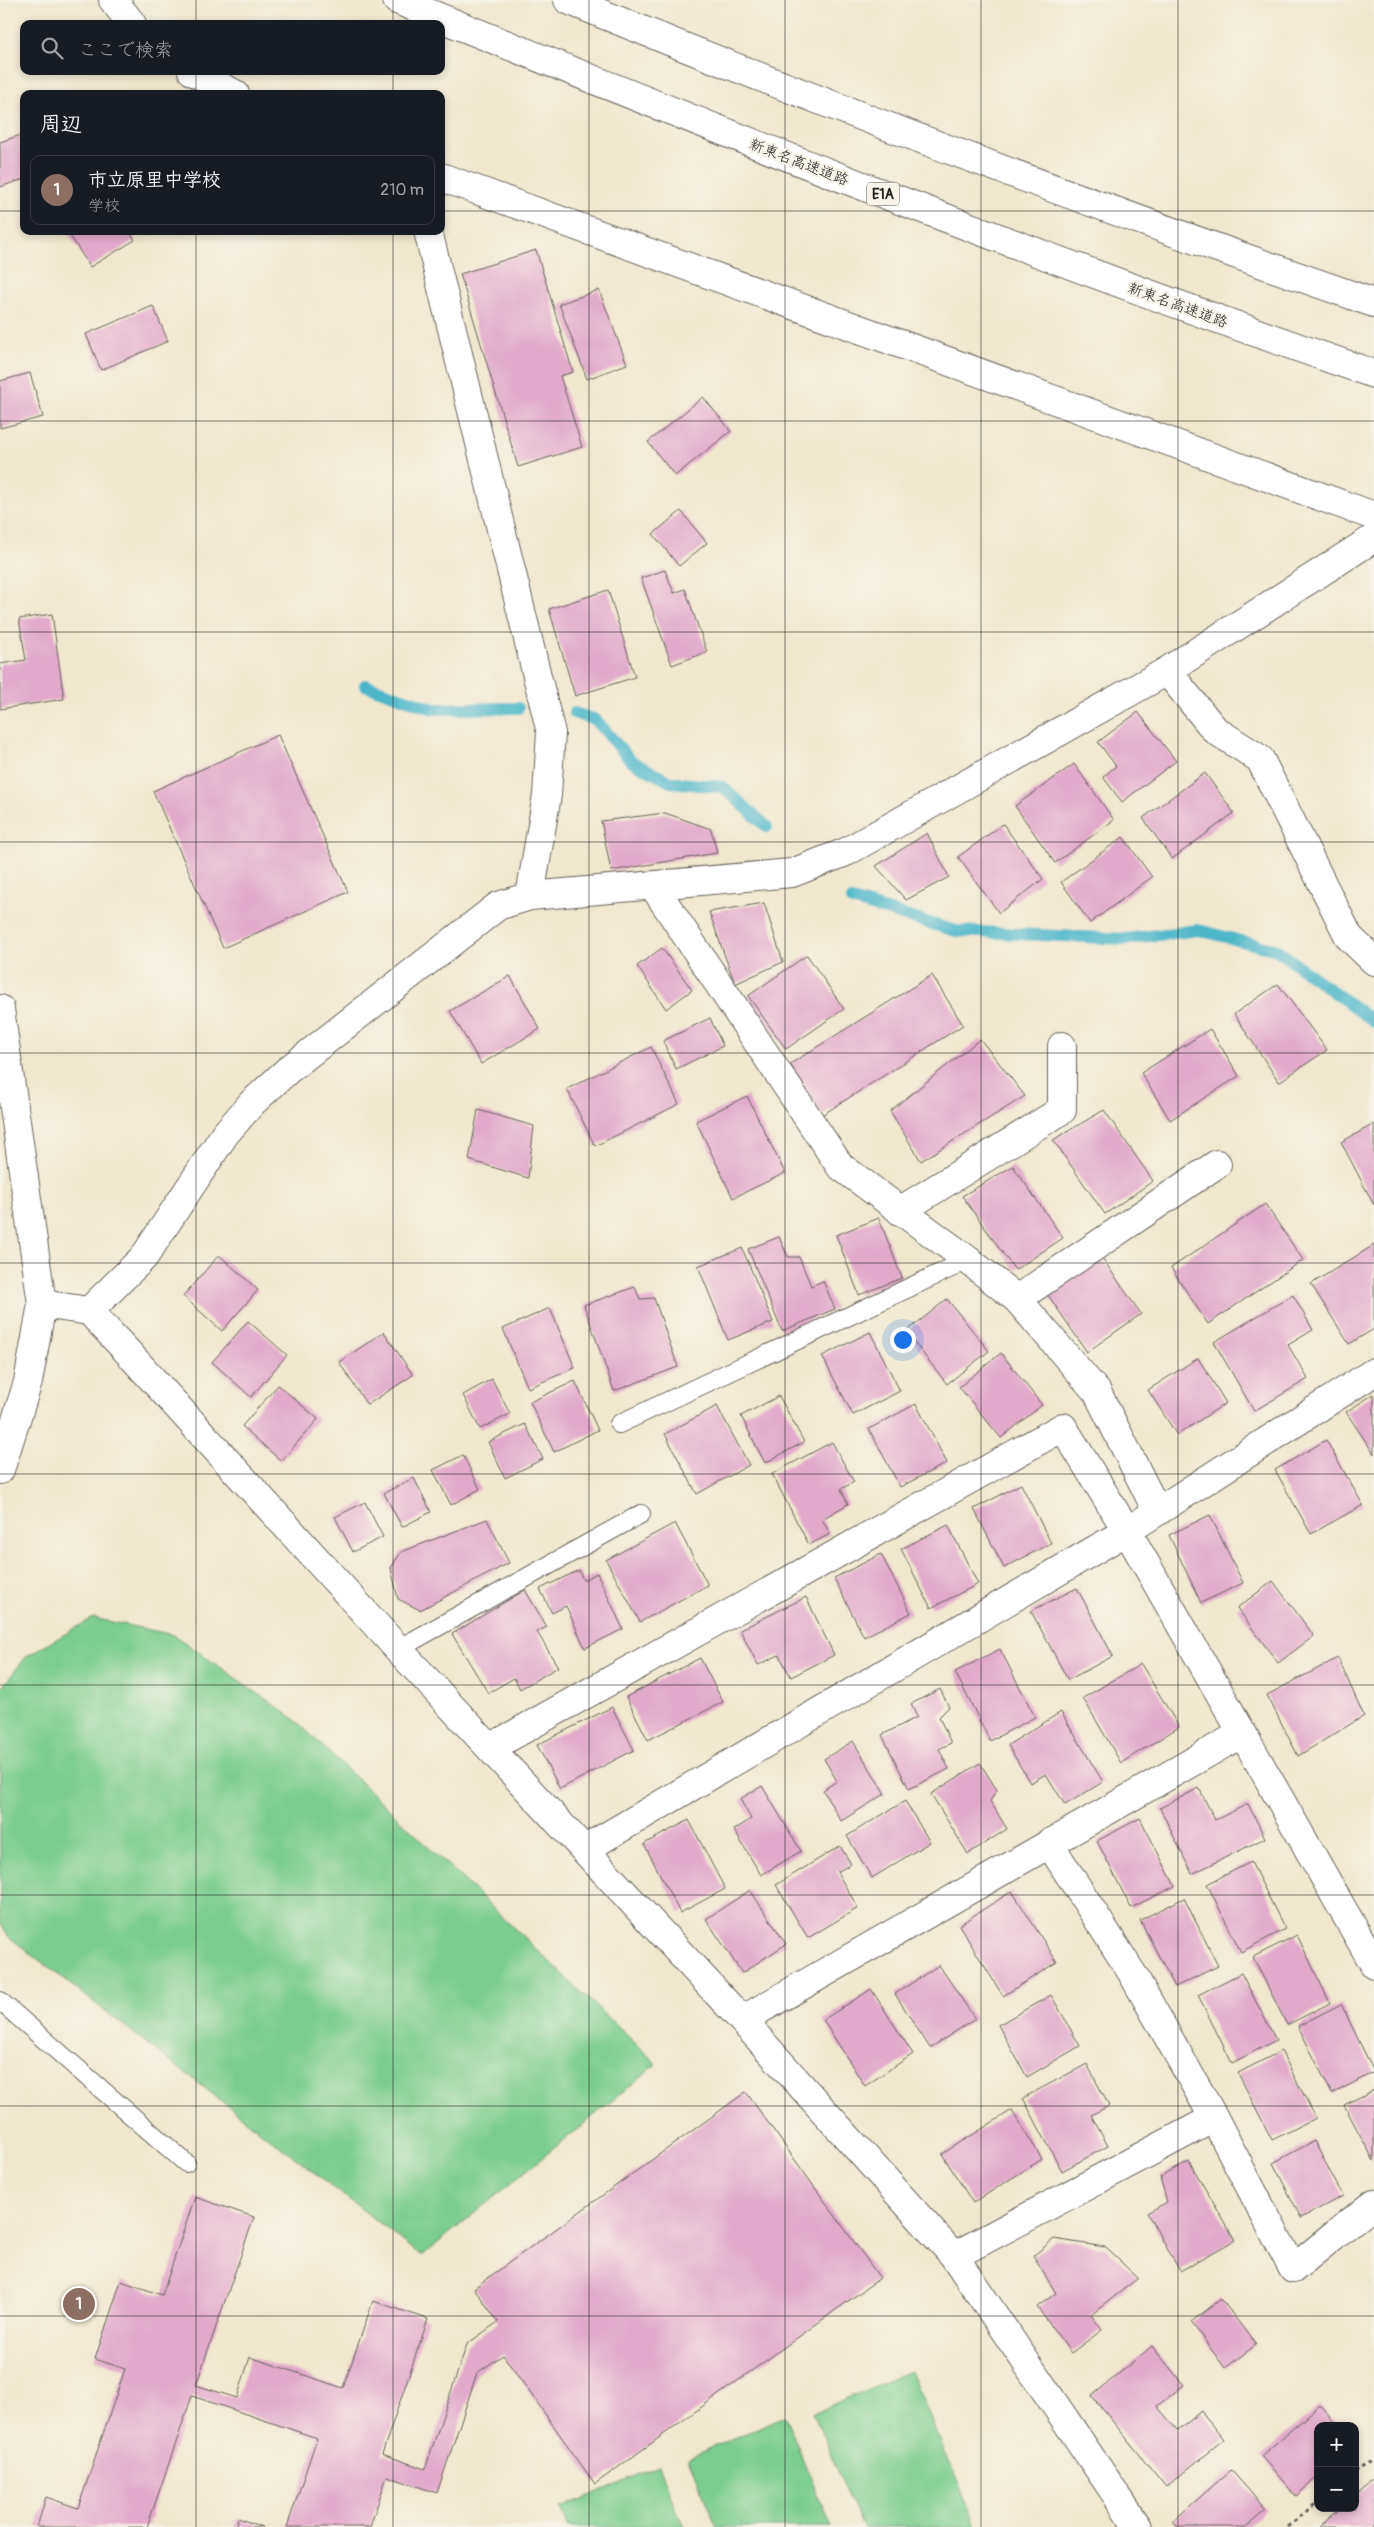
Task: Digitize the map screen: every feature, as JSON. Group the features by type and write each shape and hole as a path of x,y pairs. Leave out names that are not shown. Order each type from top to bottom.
{"main road":[{"path":"113,0 129,20"},
{"name":"新東名高速道路","path":"397,0 711,128 1209,317 1374,374"},
{"path":"568,0 749,74 1221,250 1374,303"},
{"path":"199,75 228,90"},
{"path":"445,178 1374,516"},
{"path":"429,235 551,734 547,795 530,896"},
{"path":"89,1311 144,1257 225,1134 252,1103 288,1070 498,906 530,896 654,887 792,873 846,852 1167,671 1374,538"},
{"path":"1167,671 1215,730 1260,759 1349,936 1374,961"},
{"path":"654,887 840,1166 968,1260 1017,1299 1097,1392 1157,1511"},
{"path":"0,1009 42,1304 28,1382 0,1470"},
{"path":"900,1211 1062,1110 1062,1046"},
{"path":"1017,1299 1217,1164"},
{"path":"42,1304 89,1311 398,1649 742,2020 954,2256 1138,2527"},
{"path":"585,1849 1127,1531 1374,1372"},
{"path":"490,1748 1064,1427 1127,1531 1241,1734 1364,1925 1374,1964"},
{"path":"742,2020 1241,1734"},
{"path":"1049,1843 1132,1972 1214,2118 1293,2269 1374,2203"},
{"path":"954,2256 1214,2118"}],"lane":[{"path":"619,1424 968,1260"},
{"path":"398,1649 641,1514"},
{"path":"0,2001 186,2163"}],"path":[{"path":"1359,2469 1374,2458"},
{"path":"1287,2527 1314,2505"}],"green space":[{"path":"93,1618 174,1635 293,1718 657,2064 422,2256 8,1936 0,1923 0,1689 27,1656"},
{"path":"910,2371 977,2527 862,2527 813,2413"},
{"path":"785,2416 832,2527 717,2527 688,2458"},
{"path":"658,2466 684,2527 569,2527 561,2508"}],"building":[{"path":"20,135 20,180 0,187 0,142"},
{"path":"70,235 132,235 135,240 90,267"},
{"path":"536,250 573,372 560,376 582,447 518,467 460,274"},
{"path":"599,290 627,364 587,379 559,304"},
{"path":"153,306 168,341 101,370 86,334"},
{"path":"30,373 43,417 0,428 0,381"},
{"path":"703,397 731,431 675,476 648,442"},
{"path":"681,511 707,543 679,566 653,534"},
{"path":"665,570 674,593 685,589 707,652 672,665 641,578"},
{"path":"608,590 635,677 575,696 549,609"},
{"path":"52,614 64,699 0,709 0,664 26,660 19,619"},
{"path":"1138,712 1176,761 1122,802 1103,777 1116,766 1098,742"},
{"path":"278,735 348,892 223,948 153,791"},
{"path":"1074,764 1114,820 1055,863 1015,806"},
{"path":"1205,773 1234,813 1172,859 1143,818"},
{"path":"665,813 711,829 717,853 611,871 601,821"},
{"path":"1003,824 1043,879 999,913 958,857"},
{"path":"927,833 949,877 906,900 876,866"},
{"path":"1123,837 1152,877 1090,923 1061,882"},
{"path":"764,903 783,962 735,984 709,912"},
{"path":"662,948 692,990 666,1009 637,966"},
{"path":"807,955 844,1009 786,1049 748,996"},
{"path":"932,975 963,1025 822,1115 790,1064"},
{"path":"510,976 540,1029 481,1064 450,1011"},
{"path":"1278,984 1327,1050 1279,1082 1234,1014"},
{"path":"710,1018 723,1046 676,1069 663,1041"},
{"path":"1210,1029 1239,1076 1170,1120 1141,1073"},
{"path":"980,1039 1025,1096 921,1161 890,1111"},
{"path":"651,1047 679,1104 595,1146 567,1089"},
{"path":"747,1096 785,1173 733,1198 696,1121"},
{"path":"478,1110 534,1126 528,1178 469,1160"},
{"path":"1104,1110 1153,1181 1105,1214 1053,1140"},
{"path":"1374,1124 1374,1205 1341,1142"},
{"path":"1013,1166 1063,1238 1015,1270 962,1196"},
{"path":"1265,1204 1303,1260 1208,1324 1171,1268"},
{"path":"879,1218 902,1278 859,1295 836,1235"},
{"path":"779,1237 788,1257 799,1257 811,1286 823,1281 835,1309 782,1331 748,1249"},
{"path":"1374,1245 1374,1329 1349,1344 1311,1284"},
{"path":"742,1248 773,1322 728,1340 698,1266"},
{"path":"219,1255 258,1290 222,1331 183,1296"},
{"path":"1102,1258 1141,1314 1087,1352 1048,1295"},
{"path":"635,1287 640,1299 654,1298 678,1367 614,1391 584,1305"},
{"path":"1293,1295 1313,1330 1288,1345 1308,1379 1254,1411 1214,1342"},
{"path":"947,1299 989,1351 947,1384 906,1332"},
{"path":"550,1308 575,1368 528,1388 503,1329"},
{"path":"248,1321 287,1355 251,1397 212,1362"},
{"path":"384,1332 413,1375 367,1405 339,1362"},
{"path":"870,1332 900,1391 853,1415 822,1356"},
{"path":"1001,1353 1042,1405 1001,1438 959,1387"},
{"path":"1198,1358 1226,1403 1177,1435 1148,1390"},
{"path":"492,1379 510,1414 480,1429 463,1395"},
{"path":"575,1381 598,1430 554,1452 530,1402"},
{"path":"278,1385 318,1419 281,1461 242,1426"},
{"path":"1374,1394 1374,1454 1346,1412"},
{"path":"779,1396 804,1442 765,1463 741,1416"},
{"path":"916,1404 947,1463 900,1487 869,1429"},
{"path":"717,1406 749,1465 697,1494 665,1434"},
{"path":"525,1424 543,1459 505,1478 488,1442"},
{"path":"1326,1440 1363,1505 1311,1534 1275,1470"},
{"path":"832,1442 854,1482 841,1489 848,1504 822,1519 830,1534 809,1545 772,1474"},
{"path":"463,1455 480,1489 451,1505 433,1470"},
{"path":"414,1478 431,1512 402,1527 384,1493"},
{"path":"1021,1484 1051,1543 1004,1568 974,1509"},
{"path":"365,1502 383,1537 353,1552 335,1517"},
{"path":"1210,1515 1243,1583 1201,1603 1169,1535"},
{"path":"487,1519 509,1563 420,1610 398,1599 391,1568 401,1552"},
{"path":"675,1523 708,1585 640,1622 606,1560"},
{"path":"948,1525 978,1584 931,1608 901,1549"},
{"path":"881,1554 911,1613 864,1637 834,1578"},
{"path":"579,1570 583,1580 597,1573 623,1629 585,1648 566,1606 552,1613 540,1589"},
{"path":"1273,1581 1314,1636 1278,1663 1237,1608"},
{"path":"1077,1588 1113,1656 1068,1680 1031,1611"},
{"path":"525,1590 547,1627 537,1632 558,1667 520,1689 514,1678 488,1693 452,1634"},
{"path":"806,1597 834,1655 791,1677 779,1655 758,1665 740,1630"},
{"path":"1000,1649 1035,1717 990,1741 955,1672"},
{"path":"700,1658 723,1702 648,1740 626,1697"},
{"path":"1338,1658 1364,1716 1298,1756 1267,1695"},
{"path":"1141,1664 1179,1727 1121,1763 1083,1698"},
{"path":"940,1689 949,1707 939,1717 951,1743 939,1749 949,1769 909,1789 882,1735 917,1717 911,1704"},
{"path":"612,1707 634,1750 560,1789 537,1745"},
{"path":"1061,1712 1103,1782 1065,1805 1046,1774 1030,1783 1008,1745"},
{"path":"853,1741 885,1794 841,1821 823,1790 837,1781 824,1759"},
{"path":"980,1763 997,1790 990,1801 1007,1829 968,1854 931,1794"},
{"path":"762,1786 801,1851 761,1875 734,1830 751,1819 740,1799"},
{"path":"1199,1788 1215,1820 1248,1804 1265,1838 1192,1874 1160,1808"},
{"path":"905,1801 930,1842 872,1878 847,1836"},
{"path":"1140,1818 1175,1886 1131,1908 1097,1841"},
{"path":"689,1820 725,1889 680,1913 644,1844"},
{"path":"840,1846 851,1864 837,1872 858,1908 808,1938 776,1885"},
{"path":"1251,1862 1285,1929 1241,1952 1207,1884"},
{"path":"750,1890 786,1944 742,1973 706,1919"},
{"path":"1012,1891 1057,1962 1003,1996 959,1925"},
{"path":"1184,1898 1218,1966 1175,1987 1140,1920"},
{"path":"1297,1935 1330,2003 1287,2025 1253,1957"},
{"path":"939,1965 975,2019 930,2048 895,1994"},
{"path":"1241,1973 1276,2040 1232,2063 1198,1995"},
{"path":"871,1989 913,2054 865,2086 823,2020"},
{"path":"1051,1995 1080,2046 1027,2077 998,2025"},
{"path":"1341,2004 1374,2072 1332,2094 1298,2026"},
{"path":"1281,2051 1316,2118 1272,2140 1238,2073"},
{"path":"1087,2064 1109,2106 1091,2115 1108,2146 1062,2171 1023,2098"},
{"path":"1374,2090 1374,2161 1344,2105"},
{"path":"746,2092 880,2278 595,2484 503,2355 477,2373 437,2493 387,2476 370,2527 287,2527 317,2438 192,2396 147,2527 37,2527 46,2497 78,2508 125,2369 95,2359 121,2281 162,2295 195,2197 254,2217 196,2385 237,2398 250,2357 343,2388 373,2301 428,2319 382,2454 425,2469 467,2344 498,2322 474,2288"},
{"path":"1012,2110 1042,2159 973,2203 942,2154"},
{"path":"1314,2141 1343,2196 1301,2218 1273,2163"},
{"path":"1189,2161 1235,2240 1180,2271 1147,2213 1167,2202 1160,2177"},
{"path":"1054,2239 1105,2247 1138,2278 1091,2315 1102,2330 1071,2353 1037,2307 1056,2293 1033,2256"},
{"path":"1221,2299 1256,2345 1225,2368 1191,2322"},
{"path":"1152,2346 1184,2385 1157,2406 1177,2430 1201,2411 1224,2439 1166,2487 1092,2396"},
{"path":"1320,2405 1335,2422 1314,2422 1314,2480 1296,2496 1261,2456"},
{"path":"1231,2470 1266,2510 1246,2527 1178,2527 1173,2521"},
{"path":"1372,2481 1374,2483 1374,2527 1319,2527 1336,2512 1359,2512 1359,2492"},
{"path":"238,2518 262,2527 235,2527"}],"waterway":[{"path":"365,685 434,709 518,708"},
{"path":"574,713 596,720 631,761 670,782 723,787 767,827"},
{"path":"852,900 956,931 1126,939 1198,930 1277,950 1374,1022"}],"place":[{"name":"市立原里中学校","path":"79,2304"}]}
